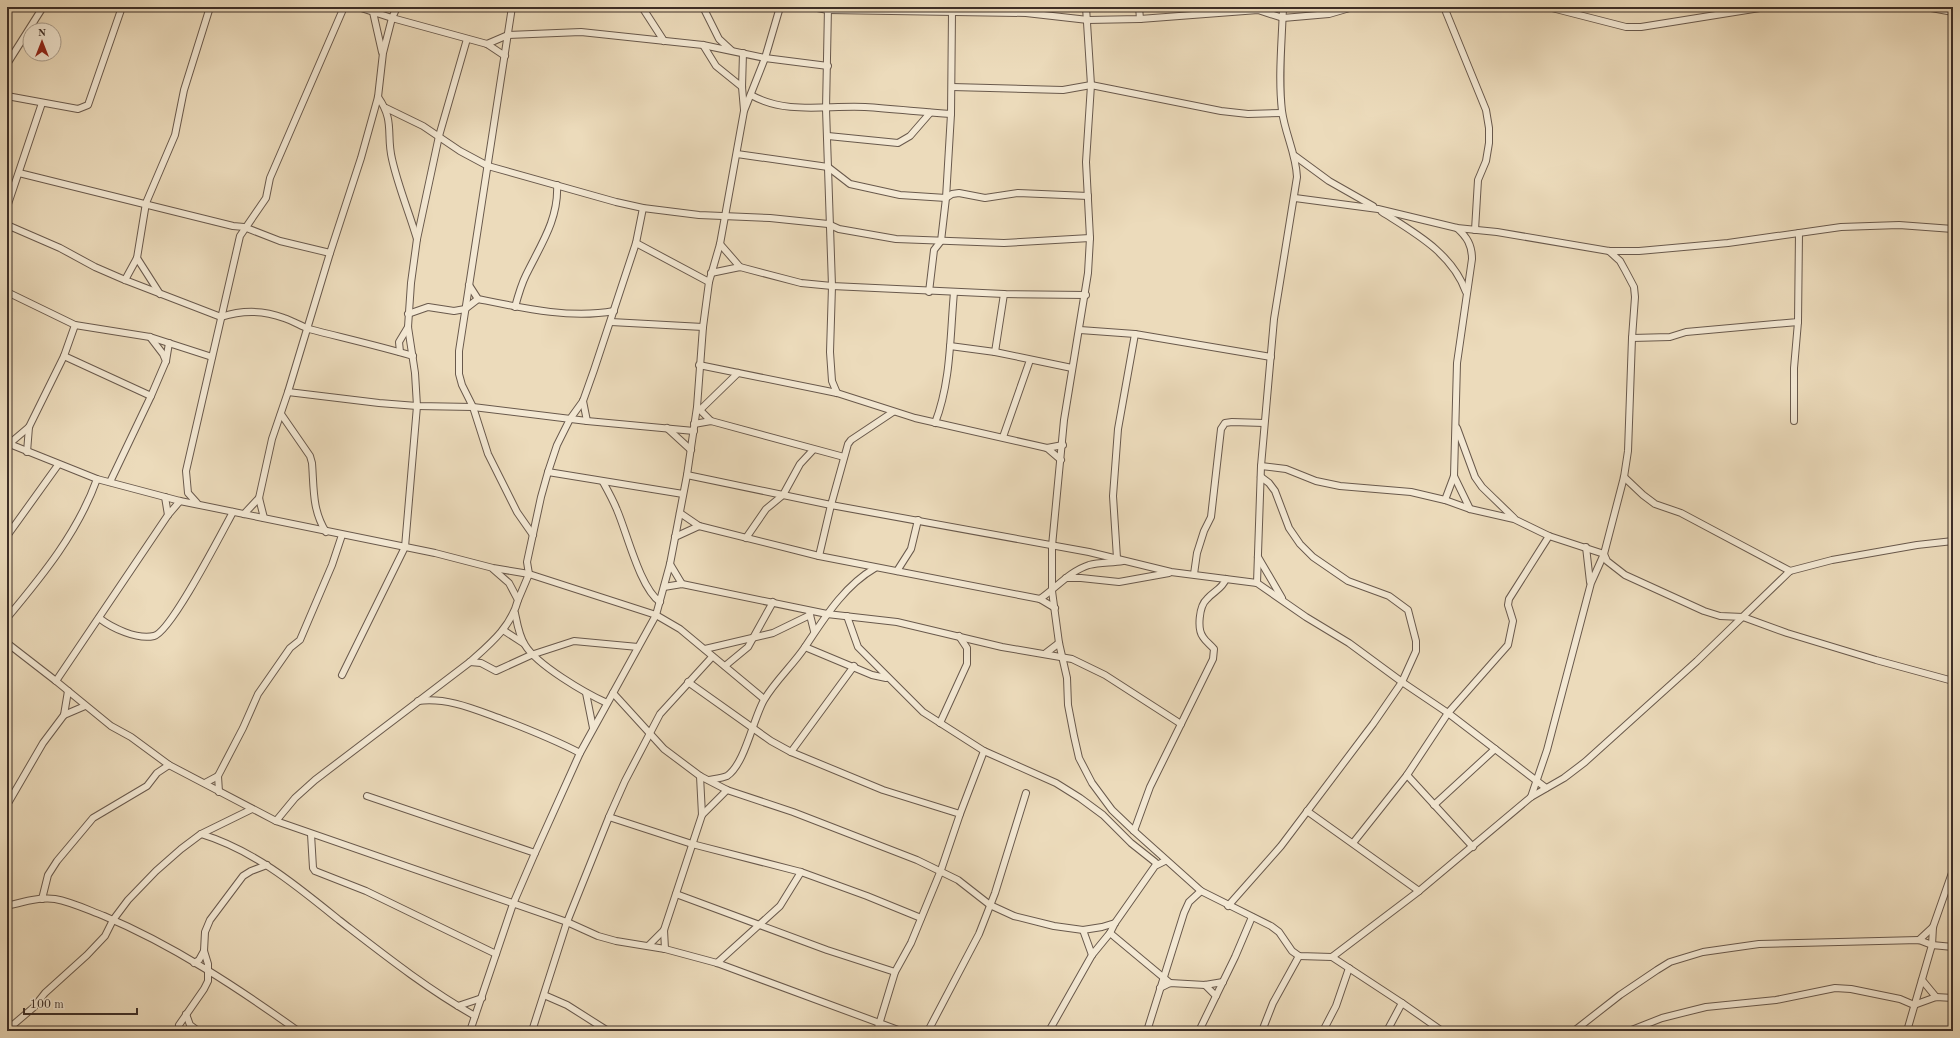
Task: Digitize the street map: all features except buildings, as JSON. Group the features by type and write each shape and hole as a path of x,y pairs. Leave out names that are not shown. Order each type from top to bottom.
{"street":[{"path":"7,64 43,7"},
{"path":"7,96 78,109 88,105 122,7"},
{"path":"125,280 137,258 146,203 175,135 184,90 210,7"},
{"path":"198,504 188,493 186,471 240,236 244,227 266,198 270,178 344,7"},
{"path":"358,7 487,44 505,56"},
{"path":"264,518 260,498 272,439 361,158 378,97 383,53 392,18 397,7"},
{"path":"512,7 459,351 459,374 462,385 473,407 488,454 502,482 533,535"},
{"path":"642,7 664,41"},
{"path":"703,7 719,39 733,51"},
{"path":"744,111 765,58 780,7"},
{"path":"812,7 1026,13 1088,20 1140,19 1260,8 1283,18 1329,14 1353,7"},
{"path":"1086,7 1091,85 1086,162 1090,238 1086,295 1064,420 1063,445 1052,546 1052,591 1059,642 1068,678 1068,705 1079,758 1092,784 1112,810 1165,861 1200,891 1271,926 1280,932 1292,951 1299,956 1332,957 1442,1031"},
{"path":"1139,7 1140,19"},
{"path":"1257,583 1260,477 1274,319 1295,198 1297,177 1295,156 1282,113 1281,69 1283,7"},
{"path":"1422,7 1446,7 1486,110 1489,128 1486,161 1478,180 1475,230"},
{"path":"1548,7 1626,27 1641,27 1766,7"},
{"path":"1926,7 1953,12"},
{"path":"828,8 826,109 828,136 828,224 832,286 830,352 832,381 837,393"},
{"path":"373,12 383,53"},
{"path":"929,292 934,250 941,241 946,198 952,87 952,12"},
{"path":"487,44 508,35 581,32 618,34 703,45 765,58 828,66"},
{"path":"342,675 405,548 417,406 413,356 408,327 408,314 417,239 439,136 468,39"},
{"path":"703,45 716,66 742,87"},
{"path":"470,1031 513,904 535,853 580,753 656,614 660,602 676,537 698,408 699,365 709,282 726,216 744,111 742,87 743,53"},
{"path":"952,87 1063,90 1091,85 1221,111 1248,114 1282,113"},
{"path":"751,95 762,101 785,106 826,109 865,107 951,114"},
{"path":"378,97 386,108 390,122 391,158 417,239"},
{"path":"7,207 42,103"},
{"path":"386,108 439,136 460,152 488,166 557,186 643,208 699,216 726,216 828,224 839,229 896,239 1004,244 1090,238"},
{"path":"828,136 898,143 910,136 930,113"},
{"path":"737,154 828,167 850,184 900,195 946,198 952,194 959,193 985,198 1018,193 1088,196"},
{"path":"1295,156 1329,181 1416,233 1447,259 1456,270 1466,293"},
{"path":"19,173 146,203 233,226 244,227 280,241 330,252"},
{"path":"515,307 525,276 551,224 557,205 557,186"},
{"path":"1295,198 1378,209 1457,228 1609,251 1672,248 1841,227 1870,225 1899,225 1953,229"},
{"path":"276,822 295,798 315,780 470,662 503,630 515,612 518,600 529,574 527,562 548,472 557,445 570,419 583,401 611,322 636,243 643,208"},
{"path":"7,225 60,248 95,267 125,280 221,317 235,312 254,312 284,318 308,328 389,348 413,356"},
{"path":"233,226 240,236"},
{"path":"1445,500 1454,476 1457,364 1472,258 1472,250 1464,234 1457,228"},
{"path":"1794,421 1794,368 1798,322 1799,233"},
{"path":"636,243 709,282"},
{"path":"720,244 740,267"},
{"path":"1531,797 1537,782 1591,583 1604,554 1624,477 1628,451 1632,338 1635,308 1634,287 1620,261 1609,251"},
{"path":"137,258 160,294"},
{"path":"711,273 740,267 801,283 832,286 929,292 1086,295"},
{"path":"469,285 478,300"},
{"path":"7,292 75,325 150,337 212,357"},
{"path":"935,423 941,408 945,390 954,292"},
{"path":"995,352 1004,294"},
{"path":"408,314 428,307 454,311 466,309 478,300 515,307 576,313 614,311"},
{"path":"611,322 703,327"},
{"path":"1632,338 1670,337 1686,332 1798,322"},
{"path":"27,452 29,427 64,356 75,325"},
{"path":"389,348 399,342 408,327"},
{"path":"1080,330 1135,334 1271,357"},
{"path":"1117,558 1113,496 1118,429 1135,334"},
{"path":"150,337 163,354 166,361"},
{"path":"399,342 400,352"},
{"path":"110,482 166,361 169,343"},
{"path":"950,346 995,352 1072,368"},
{"path":"64,356 151,396"},
{"path":"1003,437 1030,360"},
{"path":"699,365 837,393 893,412 1046,448 1061,460"},
{"path":"698,408 738,372"},
{"path":"823,390 832,381"},
{"path":"288,392 417,406 473,407 587,421 667,428 694,427 711,421"},
{"path":"583,401 587,421"},
{"path":"698,408 711,421 844,458"},
{"path":"819,556 831,505 844,458 851,440 893,412"},
{"path":"281,414 310,456 312,463 316,510 319,521 326,532"},
{"path":"1194,574 1197,553 1204,531 1211,517 1221,429 1225,423 1232,422 1264,423"},
{"path":"1456,425 1475,477 1482,487 1514,519"},
{"path":"29,427 8,444 58,465 97,479 180,501 434,553 493,568 529,574 656,614 680,629 764,699"},
{"path":"667,428 691,450"},
{"path":"1046,448 1063,445"},
{"path":"746,538 766,509 783,495 800,464 813,450"},
{"path":"7,536 58,465"},
{"path":"1261,466 1286,469 1316,481 1340,486 1410,492 1445,500 1470,509 1514,519 1549,536 1604,554 1607,561 1625,575 1704,611 1720,616 1743,617 1816,642 1953,681"},
{"path":"548,472 683,494"},
{"path":"687,475 831,505 1117,558 1171,572 1257,583 1349,643 1402,682 1448,713 1546,788"},
{"path":"1454,476 1470,509"},
{"path":"1228,906 1281,846 1307,811 1402,682 1416,651 1416,641 1408,610 1389,596 1348,581 1313,557 1300,544 1290,528 1275,491 1269,483 1260,477"},
{"path":"1624,477 1655,504 1681,513 1790,571"},
{"path":"7,618 62,549 76,525 97,479"},
{"path":"603,482 617,509 630,547 651,594 660,602"},
{"path":"165,497 168,515"},
{"path":"244,514 260,498"},
{"path":"56,680 168,515 180,501"},
{"path":"99,618 118,630 132,634 154,636 162,632 192,588 233,512"},
{"path":"680,513 699,526 746,538 876,568 1040,599 1055,608"},
{"path":"897,571 911,550 918,520"},
{"path":"676,537 699,526"},
{"path":"219,792 218,776 243,728 258,694 290,648 300,640 332,565 342,535"},
{"path":"1353,843 1407,775 1448,713 1508,645 1513,621 1508,605 1509,599 1549,536"},
{"path":"1332,957 1419,891 1531,797 1585,762 1697,661 1790,571 1832,560 1917,545 1953,541"},
{"path":"1586,547 1591,583"},
{"path":"1258,556 1283,600"},
{"path":"1040,599 1052,591 1066,578 1090,565 1125,561"},
{"path":"517,572 527,562"},
{"path":"670,564 682,584"},
{"path":"493,568 509,583 518,600"},
{"path":"709,780 726,776 736,764 745,748 752,726 764,699 805,646 827,614 854,583 876,568"},
{"path":"1066,578 1082,578 1119,582 1171,572"},
{"path":"1134,831 1150,788 1214,654 1214,649 1203,637 1201,629 1203,603 1224,584 1226,579"},
{"path":"664,587 682,584 773,602 810,613 897,622 1002,646 1062,656 1089,665 1105,674 1181,724"},
{"path":"725,666 744,652 773,602"},
{"path":"515,612 524,643 531,655 586,693 608,703"},
{"path":"810,613 814,631"},
{"path":"705,649 773,633 810,613"},
{"path":"847,616 858,647 922,712 984,751 1056,783 1080,798 1103,815 1155,864"},
{"path":"503,630 524,643"},
{"path":"940,723 967,664 967,648 959,636"},
{"path":"470,662 481,663 496,671 531,655 574,641 638,647"},
{"path":"1046,653 1059,642"},
{"path":"7,643 56,680 85,706 111,726 131,737 169,764 276,822 567,922 598,936 616,941 649,945 717,963 901,1031"},
{"path":"805,646 872,675 888,678"},
{"path":"532,1031 567,922 609,817 649,733 660,714 712,657"},
{"path":"791,752 854,666"},
{"path":"688,682 752,726 771,741 791,752 883,790 960,814"},
{"path":"7,806 43,743 64,715 68,691"},
{"path":"586,693 593,728"},
{"path":"613,693 649,733 678,761 700,776 726,790 886,847 941,870 990,905 1014,916 1054,926 1083,930 1115,923"},
{"path":"417,701 433,699 445,700 484,712 552,738 580,753"},
{"path":"64,715 85,706"},
{"path":"1434,805 1495,749"},
{"path":"877,1031 895,972 910,943 941,870 984,751"},
{"path":"42,899 48,875 57,861 93,818 147,786 157,772 169,764"},
{"path":"1407,775 1473,847"},
{"path":"205,783 218,776"},
{"path":"665,949 664,930 702,815 700,776"},
{"path":"702,815 726,790 726,776"},
{"path":"928,1031 979,934 995,893 1026,793"},
{"path":"367,796 535,853"},
{"path":"7,1030 34,1007 45,993 91,951 105,936 113,920 128,900 156,871 201,834 252,809"},
{"path":"1307,811 1419,891"},
{"path":"609,817 692,844 801,872 867,896 921,918"},
{"path":"212,829 213,838"},
{"path":"201,834 213,838 267,865 430,988 475,1016"},
{"path":"311,834 313,868 315,871 366,891 496,954"},
{"path":"1050,1031 1092,955 1110,933 1115,923 1155,864 1155,851"},
{"path":"1155,864 1165,861"},
{"path":"175,1031 208,981 208,971 204,951 207,927 218,909 243,876 251,871 267,865"},
{"path":"1907,1031 1932,945 1933,927 1953,870"},
{"path":"717,963 760,926 780,906 801,872"},
{"path":"1147,1031 1188,902 1200,891"},
{"path":"980,897 995,893"},
{"path":"676,894 827,950 895,972"},
{"path":"7,906 42,899 72,903 113,920 208,971 262,1005 298,1031"},
{"path":"1200,1031 1252,917"},
{"path":"1919,940 1933,927"},
{"path":"649,945 664,930"},
{"path":"1083,930 1092,955"},
{"path":"1110,933 1170,983"},
{"path":"1574,1031 1620,995 1670,962 1703,952 1759,944 1919,940 1932,945 1953,947"},
{"path":"194,963 199,960 204,951"},
{"path":"1262,1031 1273,1003 1299,956"},
{"path":"1323,1031 1336,1006 1349,968"},
{"path":"1922,980 1936,997"},
{"path":"1160,988 1170,983 1205,985 1223,982"},
{"path":"1205,985 1216,996"},
{"path":"1629,1031 1662,1018 1706,1007 1776,1000 1835,988 1851,989 1900,999 1914,1005 1936,997 1953,998"},
{"path":"544,995 567,1004 608,1031"},
{"path":"458,1006 482,998"},
{"path":"1387,1031 1402,1003"},
{"path":"186,1014 190,1025 198,1031"},
{"path":"179,1025 190,1025"}]}
